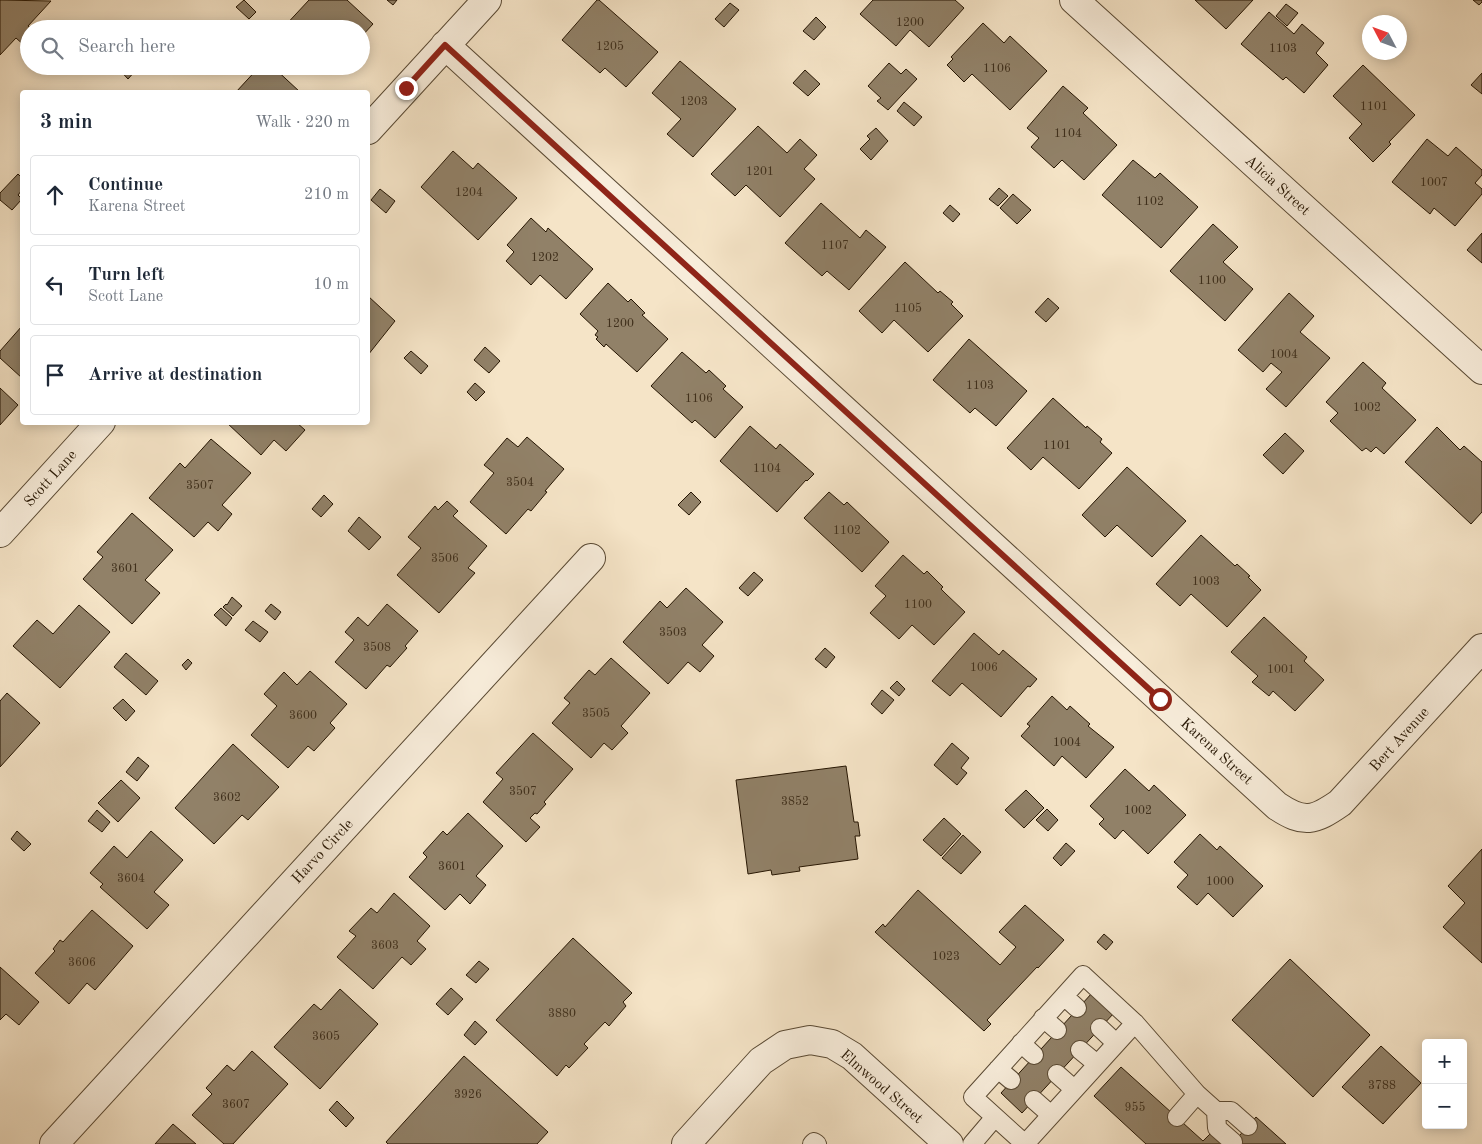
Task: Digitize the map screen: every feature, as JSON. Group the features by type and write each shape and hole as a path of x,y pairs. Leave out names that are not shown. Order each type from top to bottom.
{"street":[{"path":"370,128 486,0"},
{"name":"Alicia Street","path":"1074,0 1482,370"},
{"name":"Karena Street","path":"445,45 1276,806 1292,816 1308,819"},
{"name":"Scott Lane","path":"0,533 98,425"},
{"name":"Harvo Circle","path":"54,1144 591,558"},
{"name":"Bert Avenue","path":"1308,819 1324,814 1340,803 1477,664"},
{"name":"Elmwood Street","path":"686,1144 761,1061 785,1045 810,1040 832,1044 852,1056 949,1144"}],"lane":[{"path":"1135,1023 1025,1144 972,1097 1083,975 1135,1023 1197,1094 1216,1111 1231,1111 1248,1126"},
{"path":"1064,996 1077,1008"},
{"path":"1043,1018 1057,1030"},
{"path":"1100,1028 1116,1043"},
{"path":"1021,1043 1034,1055"},
{"path":"1080,1050 1097,1064"},
{"path":"998,1068 1011,1080"},
{"path":"1057,1074 1074,1089"},
{"path":"1177,1117 1197,1094"},
{"path":"1034,1100 1051,1115"},
{"path":"1216,1111 1217,1128 1233,1142"},
{"path":"972,1144 996,1117"},
{"path":"812,1144 814,1142 817,1144"}],"building":[{"path":"0,0 51,1 34,20 20,20 20,42 16,38 0,55"},
{"path":"244,0 256,12 249,19 236,7"},
{"path":"309,0 347,0 369,20 290,20"},
{"path":"387,0 397,0 393,5"},
{"path":"597,0 658,52 626,87 605,68 600,73 562,40"},
{"path":"873,0 955,0 964,8 929,47 910,30 896,46 860,14"},
{"path":"1195,0 1253,0 1226,29"},
{"path":"1473,0 1482,0 1482,2 1479,5"},
{"path":"730,3 739,10 724,27 715,19"},
{"path":"1286,4 1298,13 1287,26 1276,16"},
{"path":"1269,12 1294,34 1302,24 1324,43 1316,53 1328,65 1304,93 1286,77 1283,80 1241,44"},
{"path":"816,17 826,27 814,40 803,31"},
{"path":"983,23 1004,43 1010,36 1047,71 1010,110 972,74 964,82 947,65 953,59 951,57"},
{"path":"680,61 736,109 693,157 667,134 681,119 652,93"},
{"path":"889,63 901,74 906,69 917,79 888,110 877,101 881,98 868,86"},
{"path":"1363,65 1415,115 1373,162 1349,138 1362,124 1333,96"},
{"path":"805,70 820,84 808,96 793,83"},
{"path":"1482,73 1482,94 1471,85"},
{"path":"252,75 282,75 298,90 238,90"},
{"path":"1063,86 1088,108 1083,113 1117,145 1084,180 1062,160 1054,168 1031,147 1039,138 1027,128"},
{"path":"904,102 922,117 914,126 897,111"},
{"path":"758,126 787,153 800,139 817,155 804,169 815,179 780,217 746,185 735,196 711,174"},
{"path":"876,128 888,141 871,160 860,149 870,139 867,136"},
{"path":"1427,139 1448,156 1456,147 1482,170 1482,175 1475,183 1482,189 1482,194 1455,226 1434,208 1430,214 1392,182"},
{"path":"453,151 473,169 478,163 517,198 478,240 421,187"},
{"path":"1133,160 1155,178 1160,173 1198,207 1161,248 1102,195"},
{"path":"18,174 20,176 20,192 18,195 20,201 12,210 0,200 0,193"},
{"path":"999,188 1008,196 998,206 989,199"},
{"path":"380,189 395,201 386,213 371,200"},
{"path":"1013,194 1031,210 1017,224 1000,208"},
{"path":"821,203 860,238 866,230 886,247 849,290 827,271 822,276 785,243"},
{"path":"950,205 960,214 953,222 943,213"},
{"path":"531,218 546,232 548,228 593,269 566,299 540,275 531,285 506,261 514,252 507,245"},
{"path":"1213,224 1238,247 1223,262 1253,289 1225,321 1170,271"},
{"path":"1482,233 1482,263 1467,250"},
{"path":"905,262 938,293 940,291 953,302 951,304 963,316 928,352 894,320 882,333 859,311"},
{"path":"608,283 628,302 631,299 645,313 642,315 668,339 637,372 606,344 604,347 596,339 598,337 595,335 598,331 580,314"},
{"path":"1289,293 1314,316 1300,332 1330,358 1286,407 1266,389 1282,372 1271,363 1263,372 1238,350"},
{"path":"370,298 395,321 370,352"},
{"path":"1048,298 1059,308 1046,322 1035,312"},
{"path":"20,328 20,376 0,358 0,351"},
{"path":"969,339 1027,391 996,426 975,408 970,413 933,380"},
{"path":"485,347 500,361 489,373 474,360"},
{"path":"411,351 428,366 421,374 404,358"},
{"path":"682,352 706,373 709,370 726,386 723,389 743,407 715,438 695,420 692,423 651,386"},
{"path":"1363,362 1386,383 1382,388 1416,420 1384,454 1376,447 1371,452 1366,448 1362,451 1330,421 1338,413 1326,402"},
{"path":"475,383 485,392 476,401 467,392"},
{"path":"0,388 18,405 0,425"},
{"path":"1053,398 1086,428 1087,426 1102,439 1100,442 1112,453 1079,489 1043,457 1031,470 1007,448"},
{"path":"229,425 299,425 305,430 286,451 274,440 261,455"},
{"path":"750,426 776,449 780,444 814,474 806,480 777,512 720,461"},
{"path":"1437,427 1460,450 1464,446 1482,462 1482,512 1471,524 1405,462"},
{"path":"1285,433 1304,451 1283,474 1263,455"},
{"path":"527,437 564,469 531,511 528,509 506,534 470,502 494,473 484,465 507,438 518,447"},
{"path":"211,439 251,473 222,505 232,514 218,531 208,522 194,537 149,498 180,463 185,468"},
{"path":"1127,467 1186,521 1152,557 1117,525 1105,537 1082,515"},
{"path":"691,492 701,502 689,515 678,505"},
{"path":"829,492 844,505 847,502 889,542 862,572 804,518"},
{"path":"324,495 333,504 321,517 312,509"},
{"path":"447,501 458,511 453,516 487,546 468,568 475,573 439,613 397,575 421,548 408,537 435,506 438,510"},
{"path":"132,513 173,550 145,580 160,593 132,624 83,579 103,557 97,552"},
{"path":"359,517 381,537 369,550 348,531"},
{"path":"1201,535 1235,566 1237,564 1261,590 1227,627 1191,594 1180,606 1156,584"},
{"path":"903,555 924,574 927,571 943,587 941,589 965,612 934,645 912,625 899,639 870,613 886,596 875,586"},
{"path":"754,572 763,580 748,596 739,588"},
{"path":"686,588 723,622 702,645 714,656 700,672 688,662 668,684 623,642 660,601 667,608"},
{"path":"232,597 242,606 233,616 223,607 227,605"},
{"path":"271,604 281,612 275,620 265,611"},
{"path":"387,604 418,631 405,646 407,648 390,667 387,665 366,689 335,662 354,640 345,632 358,617 368,626"},
{"path":"79,605 110,632 60,688 13,646 37,620 53,634"},
{"path":"221,608 232,618 226,626 214,615"},
{"path":"1264,617 1307,657 1304,661 1324,680 1295,711 1273,691 1269,696 1252,682 1258,676 1231,652"},
{"path":"253,621 268,632 260,642 245,630"},
{"path":"974,633 999,655 1003,650 1037,679 1030,687 1028,686 1001,717 962,683 950,696 932,681"},
{"path":"825,648 835,657 826,668 815,659"},
{"path":"126,653 158,681 146,695 114,667"},
{"path":"611,658 650,693 621,726 628,733 612,750 604,743 591,758 552,723 570,703 564,698 589,670 595,675"},
{"path":"188,659 192,663 186,670 182,665"},
{"path":"310,671 347,704 330,723 335,728 314,751 308,746 288,768 251,735 277,706 264,694 284,672 297,685"},
{"path":"897,681 905,689 899,696 890,688"},
{"path":"882,690 894,700 882,714 871,704"},
{"path":"7,693 40,723 0,767 0,701"},
{"path":"1052,696 1067,710 1070,706 1090,724 1088,726 1114,747 1086,778 1062,756 1054,766 1021,736 1030,726 1027,724"},
{"path":"123,699 135,711 126,721 113,708"},
{"path":"533,733 573,769 544,802 546,804 537,814 535,813 530,818 540,827 526,842 483,802 503,779 496,773"},
{"path":"952,743 969,758 961,768 967,773 957,785 934,765"},
{"path":"233,744 279,787 248,820 242,815 214,844 175,808"},
{"path":"138,757 149,766 137,781 126,772"},
{"path":"846,766 854,822 858,822 860,836 855,836 858,859 799,867 800,871 772,875 771,870 748,874 736,780"},
{"path":"1125,769 1149,791 1154,785 1186,815 1148,854 1123,830 1115,839 1099,824 1104,819 1090,806"},
{"path":"121,780 140,798 118,822 98,803"},
{"path":"1026,790 1044,808 1024,828 1005,810"},
{"path":"1047,809 1058,820 1048,831 1036,820"},
{"path":"97,810 110,822 102,832 88,821"},
{"path":"468,813 503,846 476,876 486,885 470,904 460,894 445,910 409,877 427,857 423,853 443,831 447,835"},
{"path":"944,818 961,834 941,856 923,840"},
{"path":"17,831 31,844 24,851 11,839"},
{"path":"151,831 183,860 154,892 169,905 147,929 100,887 103,884 90,873 114,846 127,858"},
{"path":"1200,834 1217,850 1220,846 1263,886 1233,917 1208,893 1197,905 1177,887 1188,875 1174,862"},
{"path":"963,835 981,852 961,874 942,858"},
{"path":"1066,843 1075,851 1061,866 1053,858"},
{"path":"1482,849 1482,963 1443,927 1465,903 1448,886"},
{"path":"918,890 1000,965 1016,947 999,932 1025,905 1064,940 987,1020 991,1024 984,1031 875,932 883,924 885,927"},
{"path":"394,893 430,926 417,941 426,949 411,965 402,957 373,989 337,957 356,936 349,931 371,908 377,913"},
{"path":"92,910 133,946 95,990 87,983 69,1004 35,973 55,951 53,949 60,940 63,942"},
{"path":"1104,934 1113,942 1106,950 1097,942"},
{"path":"573,938 632,993 623,1002 626,1006 609,1026 605,1022 584,1044 588,1048 569,1068 566,1065 557,1076 496,1020"},
{"path":"1290,959 1370,1035 1313,1097 1232,1020"},
{"path":"479,961 489,969 476,983 466,975"},
{"path":"0,967 39,1002 19,1025 6,1014 0,1020"},
{"path":"451,988 463,999 448,1015 436,1004"},
{"path":"340,989 378,1024 320,1089 274,1047 314,1004 321,1010"},
{"path":"1092,993 1114,1013 1022,1113 1001,1093"},
{"path":"475,1021 487,1032 475,1045 464,1035"},
{"path":"1381,1046 1421,1083 1383,1124 1342,1087"},
{"path":"252,1051 288,1084 233,1144 224,1144 192,1115 212,1094 206,1088 227,1065 234,1071"},
{"path":"464,1056 548,1132 537,1144 388,1144 386,1142"},
{"path":"1121,1067 1203,1141 1212,1132 1225,1144 1146,1144 1094,1096"},
{"path":"337,1101 354,1118 346,1127 329,1110"},
{"path":"1256,1117 1286,1144 1232,1144"},
{"path":"173,1124 196,1144 155,1144"}],"route":[{"path":"406,88 445,45 1160,699"}]}
